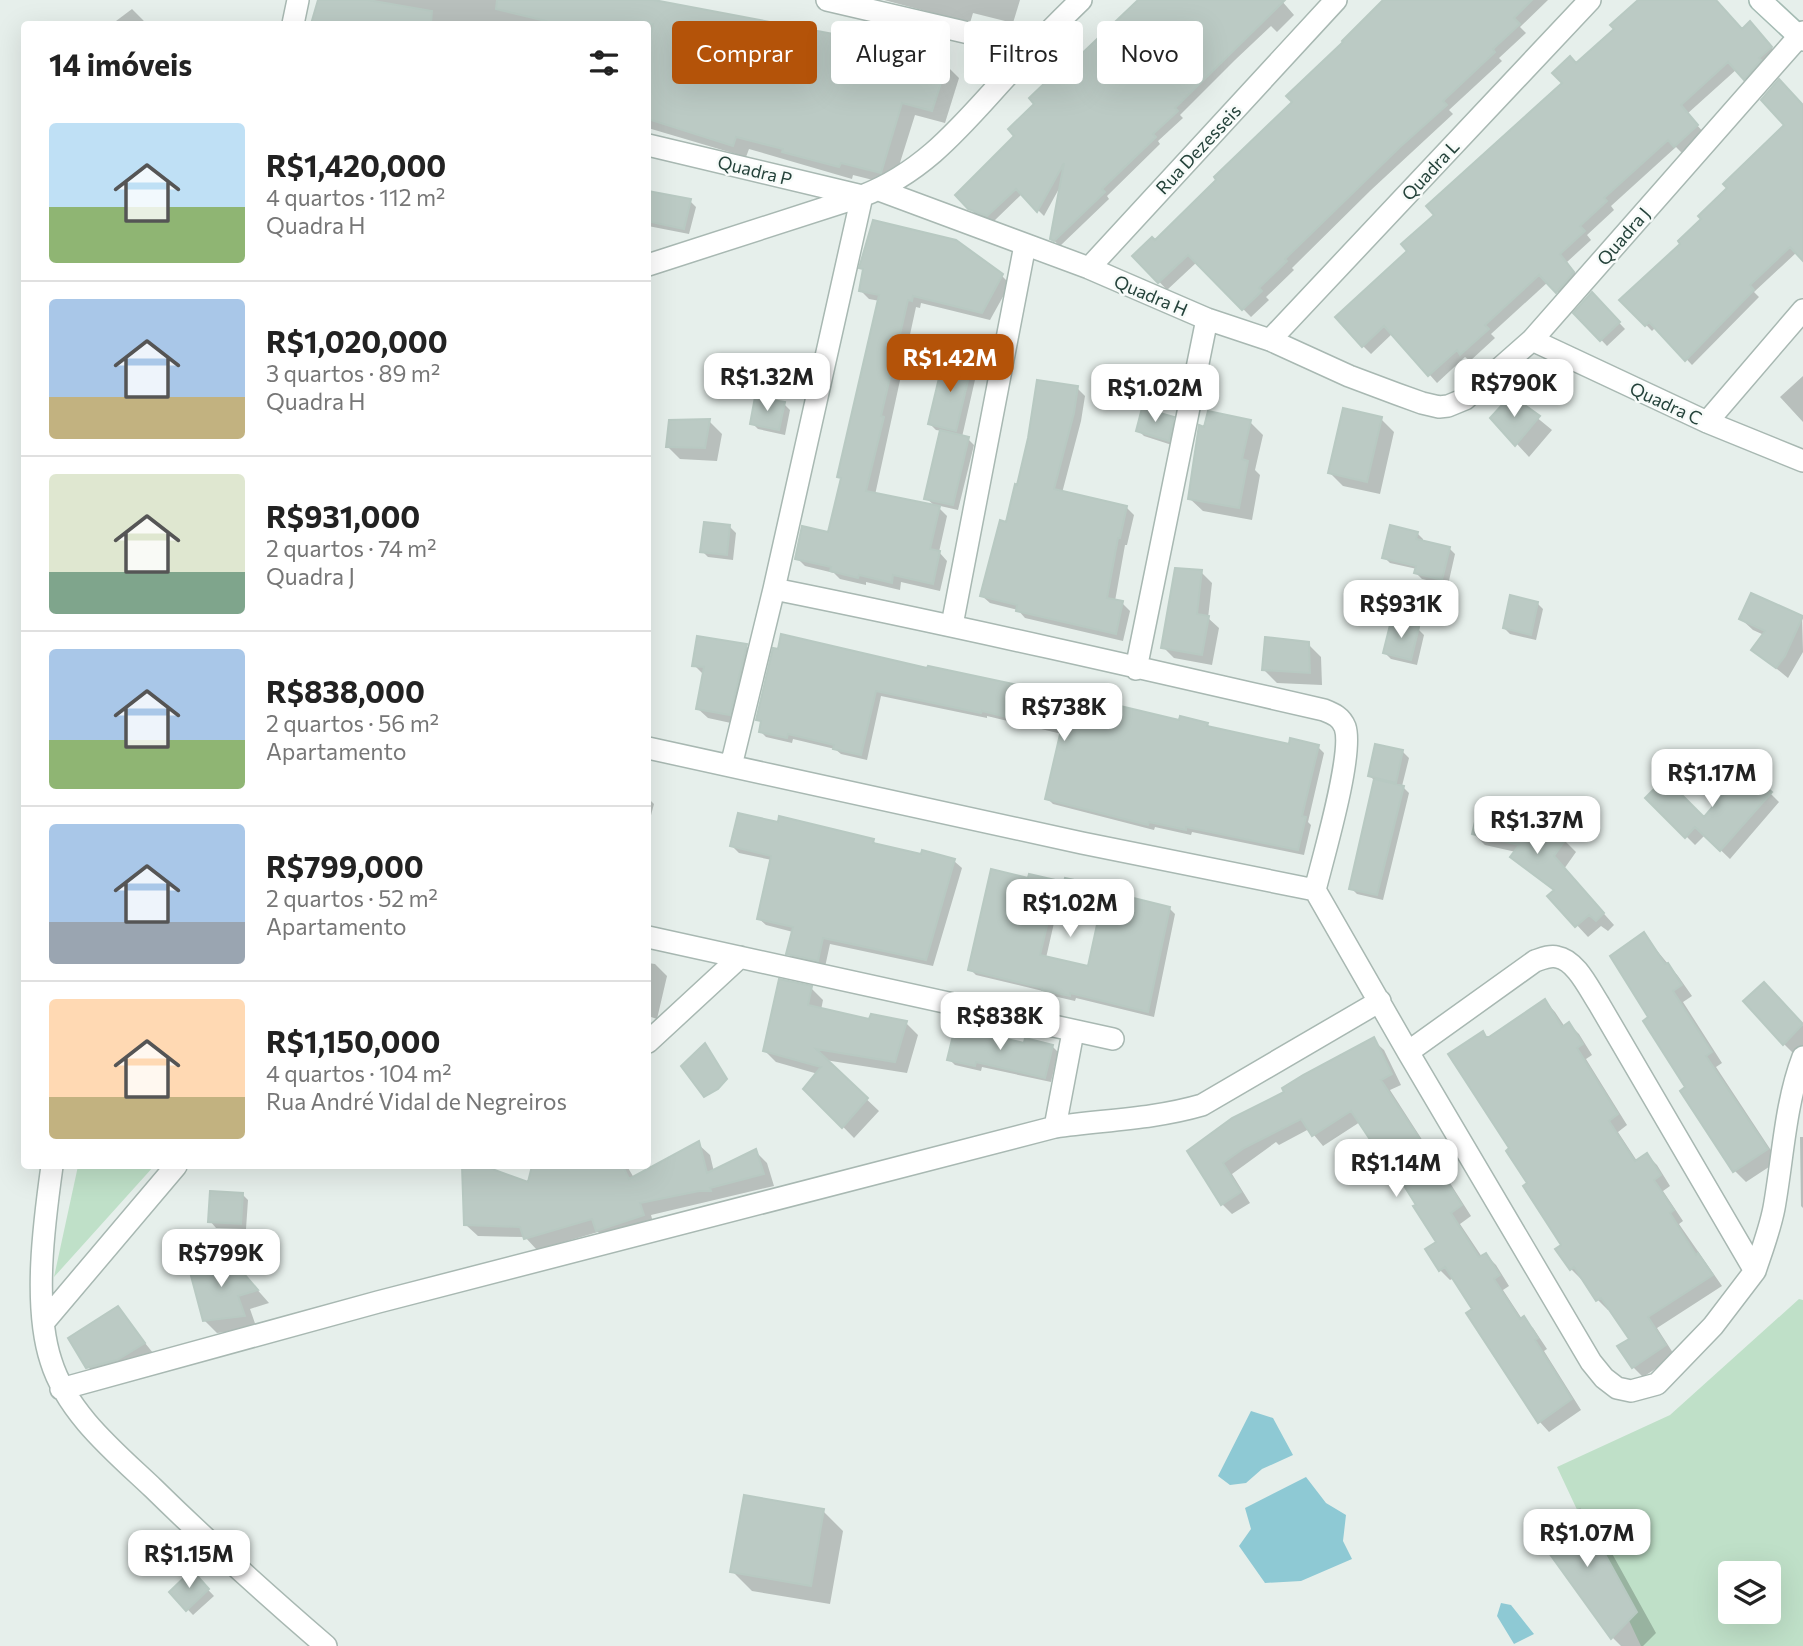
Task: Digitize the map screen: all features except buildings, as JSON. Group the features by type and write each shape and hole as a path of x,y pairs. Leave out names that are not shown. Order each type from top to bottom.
{"street":[{"path":"294,21 298,0"},
{"path":"827,0 964,32"},
{"path":"1060,21 1081,0"},
{"name":"Rua Dezesseis","path":"1089,268 1336,0"},
{"name":"Quadra L","path":"1270,340 1590,0"},
{"path":"1760,0 1802,36"},
{"name":"Quadra J","path":"1422,403 1439,407 1465,399 1532,340 1802,36"},
{"path":"651,264 871,193 915,170 947,142 1000,84"},
{"name":"Quadra P","path":"651,146 871,193"},
{"path":"732,766 871,193"},
{"name":"Quadra H","path":"871,193 1089,268 1207,319 1270,340 1349,376 1422,403"},
{"path":"952,625 1025,245"},
{"path":"1707,422 1803,310"},
{"path":"1136,669 1207,319"},
{"name":"Quadra C","path":"1532,340 1707,422 1803,461"},
{"path":"774,589 952,625 1314,708 1338,716 1345,726 1346,755 1315,890 1591,1362 1604,1378 1617,1388 1631,1391 1657,1384 1713,1326 1755,1271 1773,1212 1798,1096 1803,1057"},
{"path":"651,749 1082,843 1315,890"},
{"path":"651,938 1113,1039"},
{"path":"1408,1052 1535,961 1557,956 1567,961 1599,1004 1755,1271"},
{"path":"651,1039 740,957"},
{"path":"61,1389 365,1306 1055,1127 1157,1116 1202,1105 1380,1002"},
{"path":"1055,1127 1073,1032"},
{"path":"52,1169 42,1253 44,1322 50,1359 61,1389 90,1426 150,1485 229,1561 326,1646"},
{"path":"44,1322 173,1169"}],"green space":[{"path":"77,1169 151,1169 54,1277"},
{"path":"1799,1299 1803,1300 1803,1646 1641,1646 1557,1467 1670,1415"}],"water":[{"path":"1251,1411 1273,1418 1293,1455 1262,1469 1246,1483 1230,1485 1218,1476"},
{"path":"1306,1477 1326,1503 1346,1515 1343,1541 1352,1559 1301,1581 1265,1583 1239,1546 1251,1529 1245,1508"},
{"path":"1501,1603 1511,1605 1534,1634 1514,1644 1497,1616"}]}
